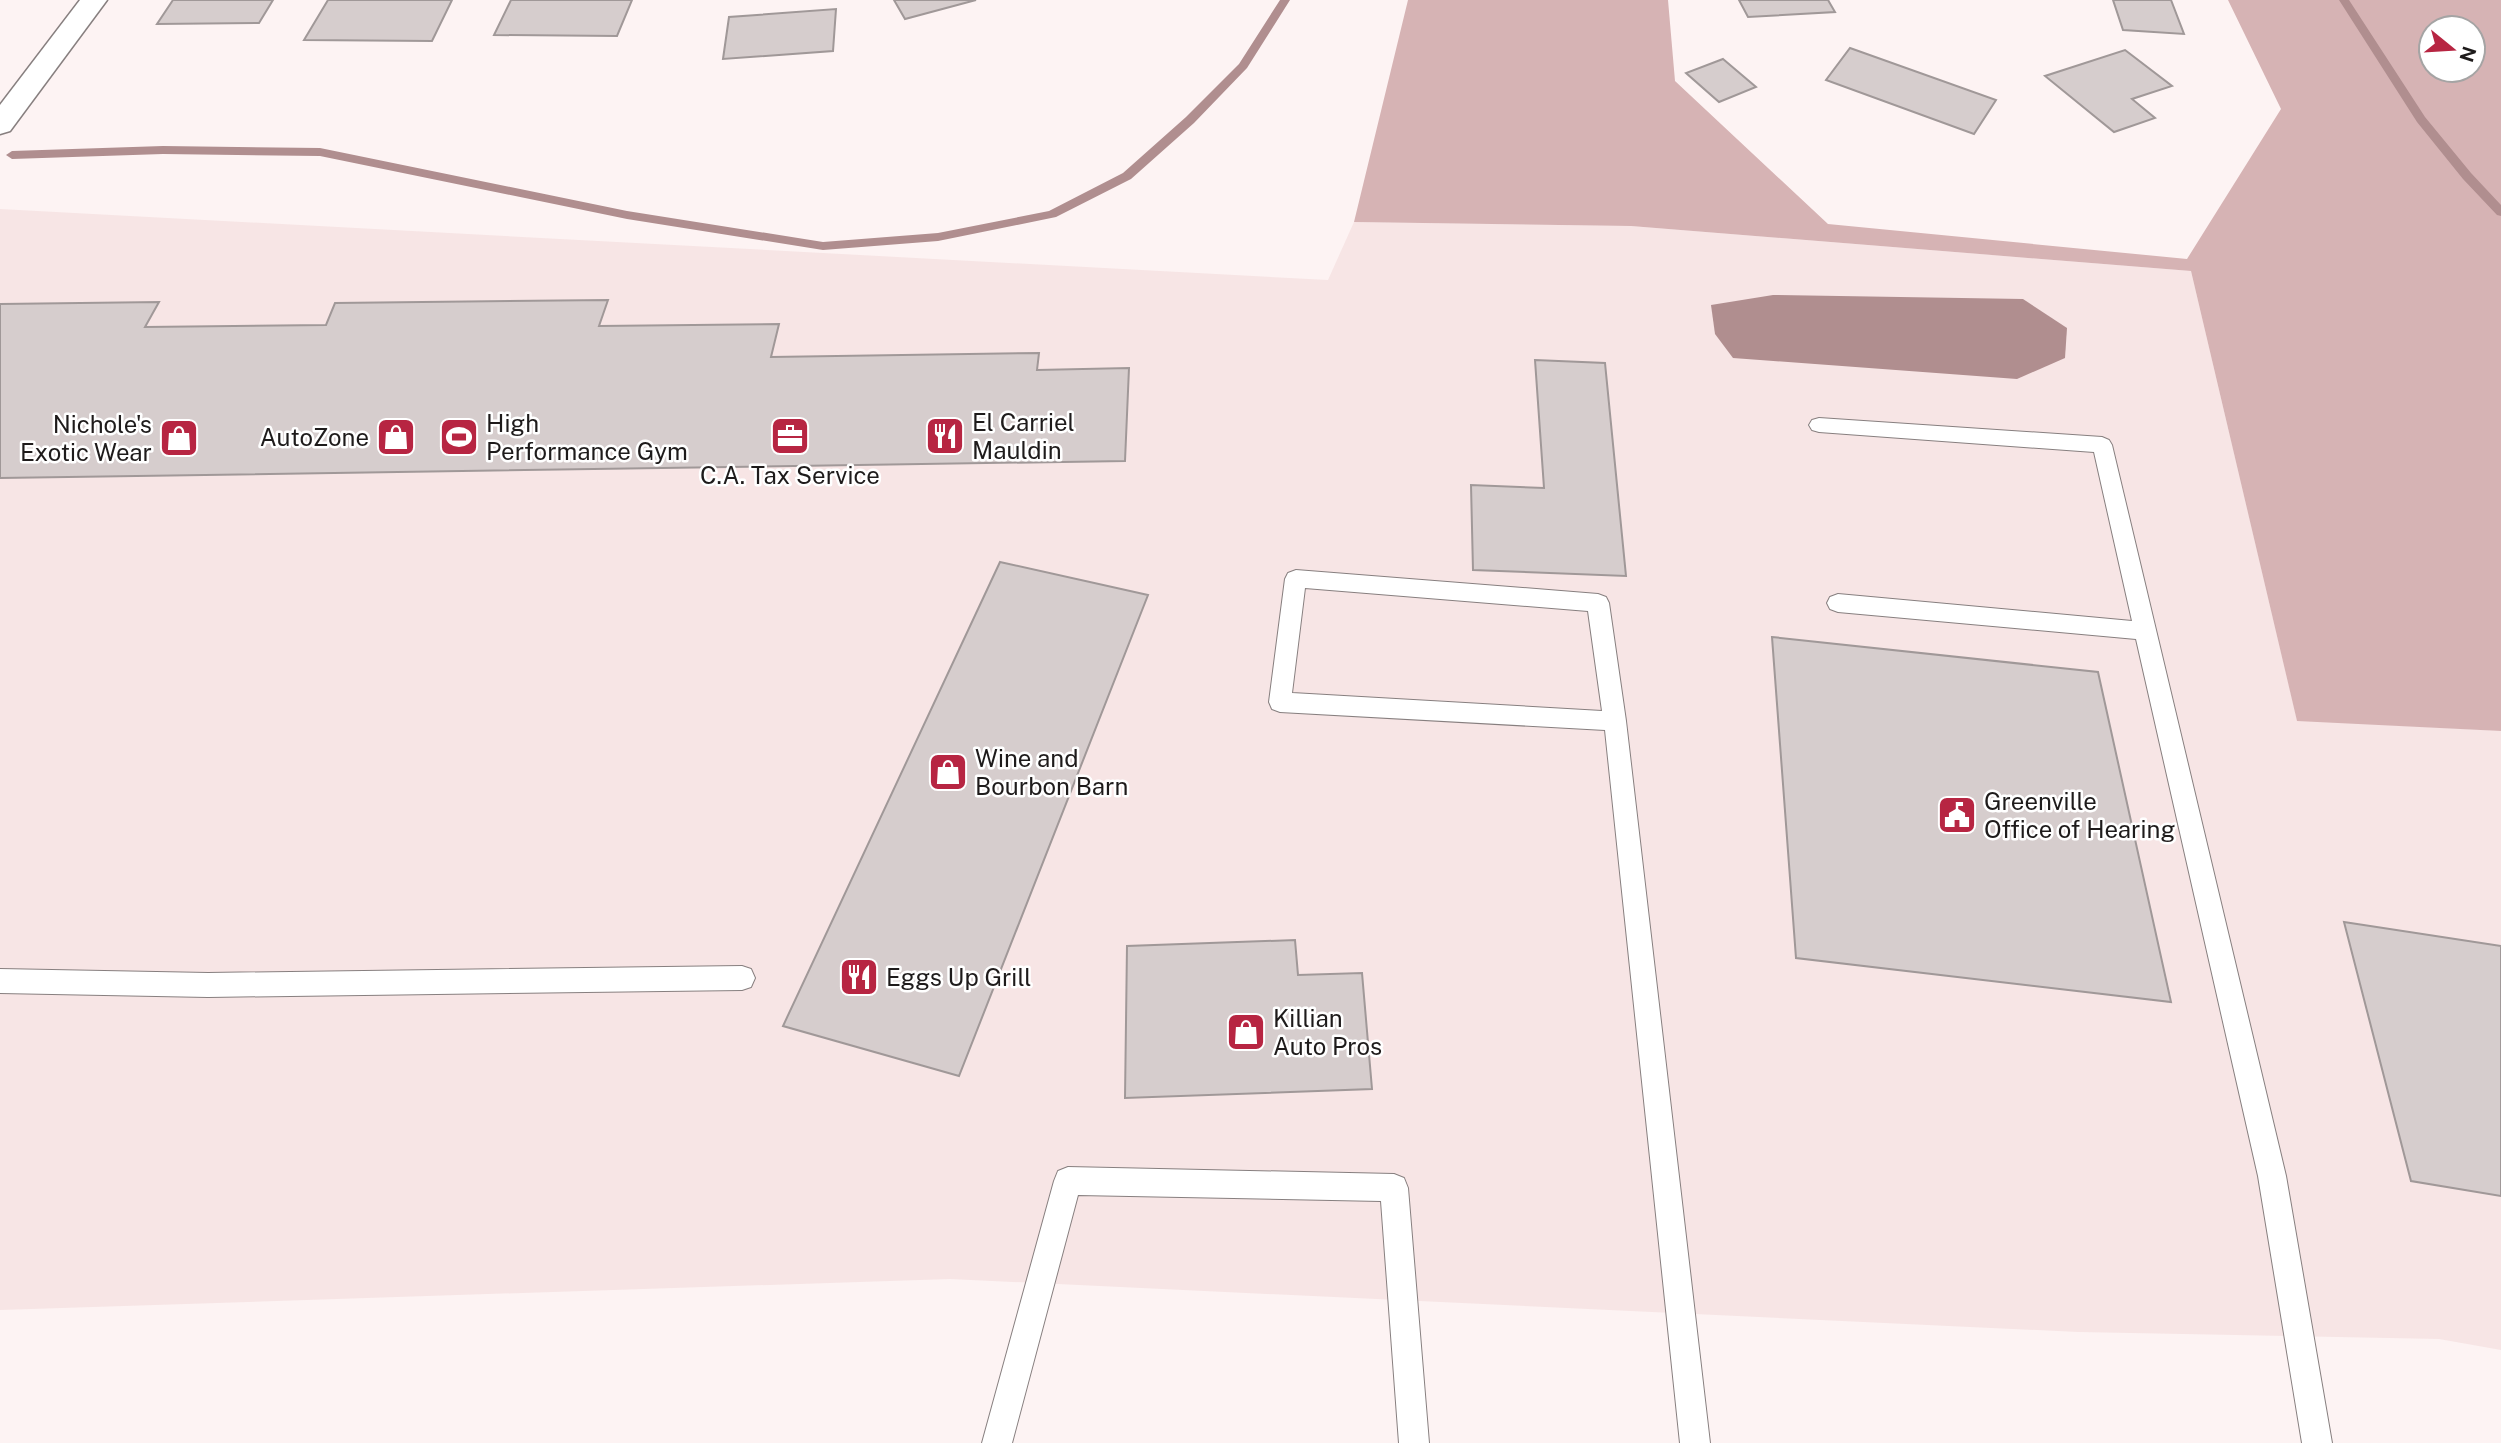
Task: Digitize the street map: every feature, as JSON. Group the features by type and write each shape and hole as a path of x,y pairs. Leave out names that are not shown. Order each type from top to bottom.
{"street":[{"path":"0,125 94,0"}],"lane":[{"path":"1819,425 2102,445 2272,1176 2317,1443"},
{"path":"1615,721 1280,702 1296,579 1598,603 1615,721 1695,1443"},
{"path":"1838,603 2146,631"},
{"path":"0,981 208,985 742,978"},
{"path":"997,1443 1068,1181 1394,1188 1414,1443"}],"shaded area":[{"path":"1408,0 1668,0 1675,81 1828,224 2187,259 2281,109 2228,0 2501,0 2501,731 2297,721 2191,271 1631,226 1354,222"},
{"path":"0,209 1328,280 1354,222 1631,226 2191,271 2297,720 2501,731 2501,1350 2439,1339 2078,1332 950,1279 0,1310"},
{"path":"1773,295 2023,299 2067,328 2065,358 2017,379 1733,358 1715,334 1711,305"}],"building":[{"path":"173,0 273,0 259,23 157,24"},
{"path":"328,0 452,0 432,41 304,40"},
{"path":"511,0 632,0 617,36 494,35"},
{"path":"894,0 976,0 905,19"},
{"path":"1739,0 1828,0 1835,12 1748,17"},
{"path":"2113,0 2171,0 2184,34 2123,30"},
{"path":"836,9 833,51 723,59 729,17"},
{"path":"1850,48 1996,100 1974,134 1826,80"},
{"path":"2125,50 2172,86 2132,99 2155,118 2114,132 2045,76"},
{"path":"1723,59 1756,87 1719,102 1686,73"},
{"path":"608,300 599,326 779,324 771,357 1039,353 1037,370 1129,368 1125,461 0,478 0,304 159,302 145,327 326,325 335,303"},
{"path":"1535,360 1605,363 1626,576 1473,570 1471,485 1544,488"},
{"path":"1000,562 1148,595 959,1076 783,1026"},
{"name":"Greenville Office of Hearing","path":"1772,637 2098,672 2171,1002 1796,958"},
{"path":"2344,922 2501,946 2501,1196 2411,1181"},
{"name":"Killian Auto Pros","path":"1295,940 1298,975 1362,973 1372,1089 1125,1098 1127,946"}],"waterway":[{"path":"12,155 163,150 320,152 627,215 823,246 938,237 1052,214 1127,176 1190,120 1243,66 1285,0"},
{"path":"2344,0 2421,119 2467,176 2501,212"}],"place":[{"name":"C.A. Tax Service","path":"790,436"},
{"name":"El Carriel Mauldin","path":"945,436"},
{"name":"AutoZone","path":"396,437"},
{"name":"High Performance Gym","path":"459,437"},
{"name":"Nichole's Exotic Wear","path":"179,438"},
{"name":"Wine and Bourbon Barn","path":"948,772"},
{"name":"Greenville Office of Hearing","path":"1957,815"},
{"name":"Eggs Up Grill","path":"859,977"},
{"name":"Killian Auto Pros","path":"1246,1032"}]}
